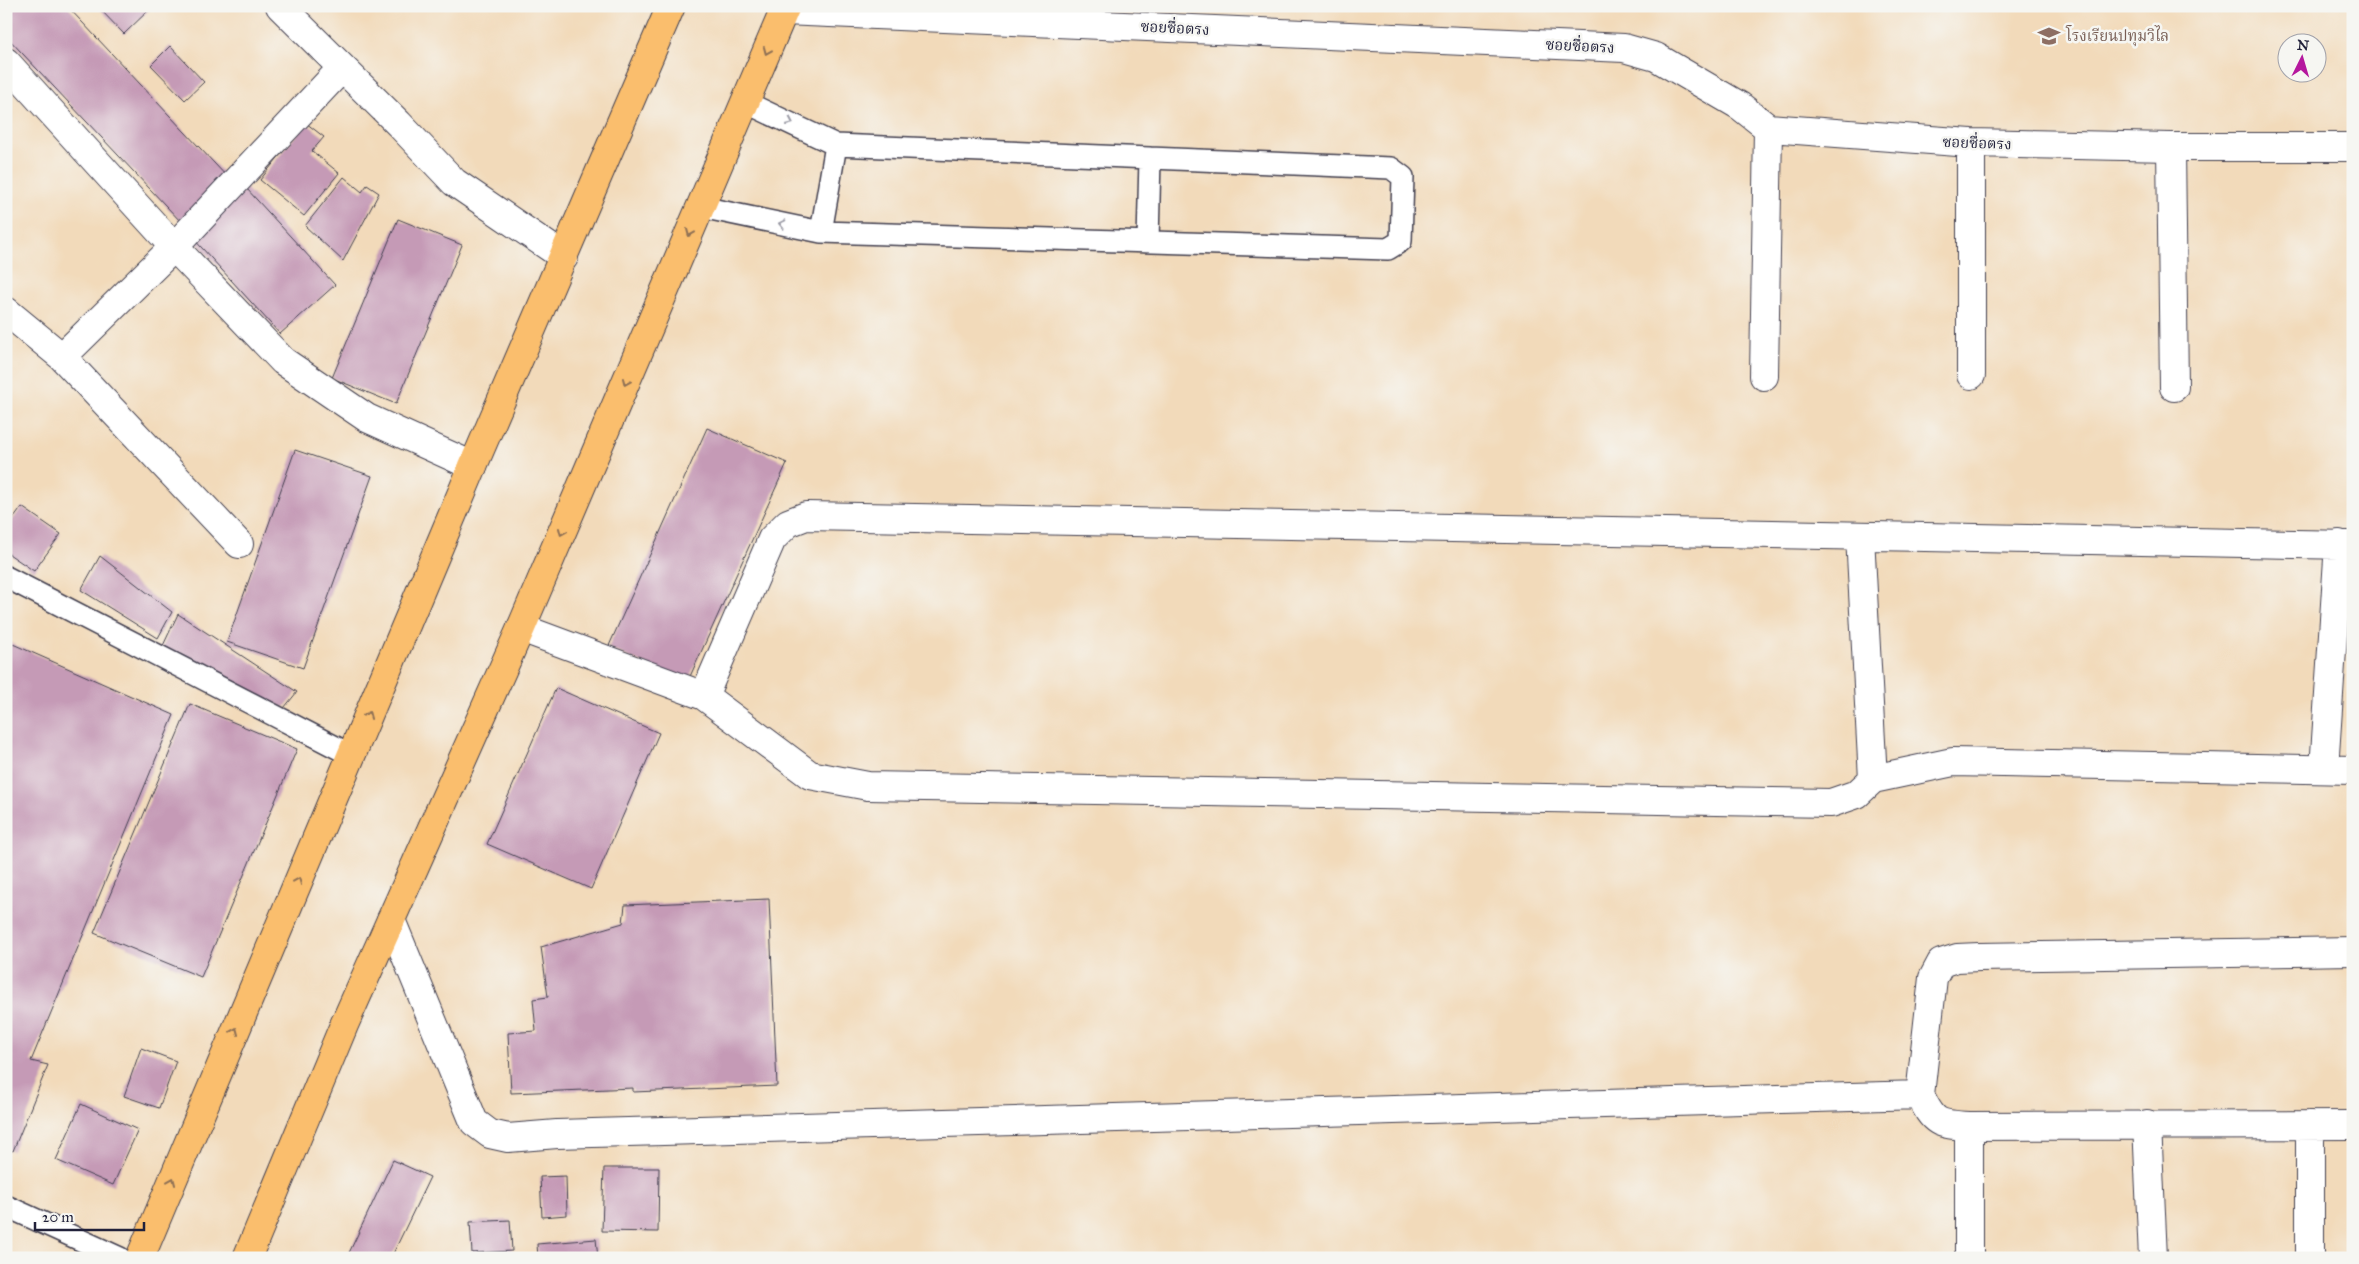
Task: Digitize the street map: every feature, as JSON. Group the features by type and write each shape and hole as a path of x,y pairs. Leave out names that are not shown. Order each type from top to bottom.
{"main road":[{"path":"140,1258 472,466 671,6"},
{"path":"247,1258 785,9"}],"street":[{"path":"280,6 399,124 454,182 564,257"},
{"name":"ซอยซื่อตรง","path":"785,9 1624,48 1656,57 1740,106 1768,128 1971,143 2171,147 2353,147"},
{"path":"6,62 174,248 283,361 367,418 472,466"},
{"path":"62,357 174,248 342,69"},
{"path":"1764,376 1768,128"},
{"path":"1971,143 1971,375"},
{"path":"2171,147 2174,387"},
{"path":"6,311 62,357 240,544"},
{"path":"704,696 772,539 788,523 806,516 2346,544 2324,769"},
{"path":"1860,536 1873,779"},
{"path":"520,628 704,696 810,775 868,786 1831,803 1857,794 1873,779 1953,762 2353,770"},
{"path":"391,920 474,1122 490,1134 508,1138 577,1134 1920,1095"},
{"path":"2353,951 1979,957 1957,958 1940,963 1933,978 1920,1095 1930,1116 1944,1124 1969,1126 2147,1124 2353,1125"},
{"path":"2147,1124 2153,1258"},
{"path":"2310,1125 2310,1258"},
{"path":"1969,1126 1969,1258"}],"lane":[{"path":"701,207 821,232 1388,249 1401,241 1403,177 1390,168 836,145 746,102"},
{"path":"821,232 836,145"},
{"path":"1148,242 1150,158"},
{"path":"6,577 351,755"},
{"path":"6,1206 120,1258"}],"building":[{"path":"6,6 67,6 229,179 182,223 6,36"},
{"path":"97,6 153,6 124,34"},
{"path":"170,46 204,82 185,100 151,65"},
{"path":"306,123 324,137 312,151 339,173 304,216 260,180"},
{"path":"344,177 362,192 367,185 379,193 343,261 305,226"},
{"path":"246,188 335,285 280,334 192,237"},
{"path":"398,219 462,245 396,404 332,378"},
{"path":"707,428 787,463 687,683 608,648"},
{"path":"295,450 372,476 303,668 227,642"},
{"path":"22,507 61,534 34,571 6,552 6,529"},
{"path":"100,556 172,612 158,638 81,590"},
{"path":"178,614 297,692 284,708 160,652"},
{"path":"6,641 174,715 31,1061 48,1065 13,1151 6,1149"},
{"path":"556,688 659,733 591,889 487,844"},
{"path":"190,704 297,749 201,977 94,933"},
{"path":"769,899 777,1086 633,1092 633,1088 511,1093 508,1033 536,1031 533,999 548,997 541,947 623,923 625,905"},
{"path":"141,1048 176,1061 159,1108 124,1096"},
{"path":"81,1104 138,1130 113,1185 56,1160"},
{"path":"393,1160 430,1177 391,1258 355,1258 348,1255"},
{"path":"604,1168 659,1168 658,1232 602,1231"},
{"path":"566,1176 567,1215 542,1217 540,1177"},
{"path":"510,1220 512,1251 472,1253 470,1222"},
{"path":"596,1239 598,1258 538,1258 537,1244"}],"place":[{"name":"โรงเรียนปทุมวิไล","path":"2049,36"}]}
